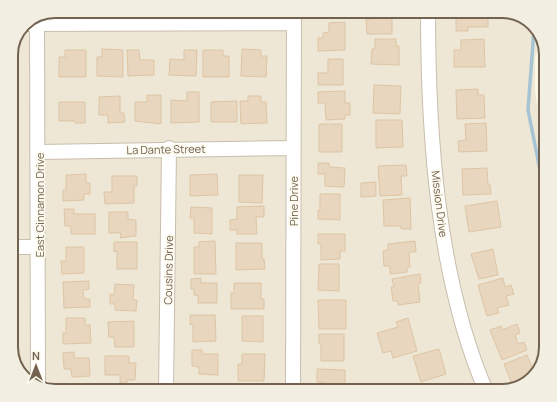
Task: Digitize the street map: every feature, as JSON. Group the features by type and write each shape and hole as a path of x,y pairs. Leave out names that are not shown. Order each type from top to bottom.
{"street":[{"path":"35,24 256,18"},
{"name":"Pine Drive","path":"293,384 294,18"},
{"name":"Mission Drive","path":"428,18 430,96 436,175 447,255 457,310 473,361 483,384"},
{"name":"East Cinnamon Drive","path":"31,26 39,152 38,380"},
{"name":"La Dante Street","path":"39,152 169,148 294,148"},
{"name":"Cousins Drive","path":"166,384 169,148"},
{"path":"18,247 38,247"}],"shaded area":[{"path":"55,18 510,19 525,26 531,32 537,43 538,47 535,56 535,92 539,112 539,347 534,366 523,378 507,384 50,384 36,379 27,372 23,366 18,350 18,52 22,38 30,27 36,23"}],"building":[{"path":"392,18 392,34 367,34 366,19"},
{"path":"456,18 488,18 488,27 468,27 468,31 456,31"},
{"path":"345,22 345,50 318,51 318,38 323,38 323,33 329,32 329,23"},
{"path":"375,39 396,39 396,46 399,46 399,65 371,64 372,49 375,49"},
{"path":"484,39 485,67 454,67 454,50 461,50 461,40"},
{"path":"102,49 123,50 123,77 97,76 97,57 102,57"},
{"path":"242,49 261,50 261,56 267,56 266,77 241,76"},
{"path":"65,50 86,50 86,77 59,77 59,57 65,57"},
{"path":"127,50 139,50 140,60 154,60 154,75 128,76"},
{"path":"184,50 197,50 196,76 169,75 170,59 184,60"},
{"path":"203,50 223,50 223,56 229,56 229,77 203,77"},
{"path":"328,59 343,59 343,85 318,85 318,73 328,73"},
{"path":"374,85 401,86 400,114 373,113"},
{"path":"478,89 478,95 484,95 485,118 457,119 456,90"},
{"path":"345,91 345,103 350,103 350,115 345,115 345,119 326,120 325,103 318,103 318,92"},
{"path":"187,92 199,92 199,122 171,123 171,100 187,101"},
{"path":"147,95 161,95 161,124 135,121 135,102 147,102"},
{"path":"120,96 120,113 124,113 125,122 108,123 108,115 99,115 99,97"},
{"path":"248,96 261,96 261,102 266,102 267,123 241,124 240,101 248,101"},
{"path":"237,101 237,122 211,122 211,102"},
{"path":"59,102 85,102 85,123 75,123 75,121 59,121"},
{"path":"376,120 402,120 403,147 376,148"},
{"path":"486,123 487,151 459,152 458,141 466,140 465,124"},
{"path":"319,124 342,124 342,152 319,152"},
{"path":"318,163 329,163 329,167 345,168 344,187 325,186 325,174 318,174"},
{"path":"406,165 407,176 401,176 402,195 380,196 378,166"},
{"path":"487,168 488,185 490,185 491,194 463,195 462,169"},
{"path":"86,174 86,183 90,183 90,194 84,194 84,200 63,201 63,190 66,190 66,175"},
{"path":"217,174 218,195 190,196 190,175"},
{"path":"239,175 263,175 262,203 239,202"},
{"path":"112,176 137,176 137,186 134,186 134,203 105,204 104,192 112,192"},
{"path":"376,182 376,196 361,197 361,183"},
{"path":"320,194 340,194 340,220 318,219 318,210 320,210"},
{"path":"410,198 411,229 401,229 401,226 384,226 383,200"},
{"path":"497,201 501,227 469,232 465,206"},
{"path":"264,206 264,217 256,217 257,234 237,234 237,230 230,230 230,220 237,219 237,207"},
{"path":"191,207 212,208 212,234 194,233 194,218 190,218"},
{"path":"64,209 74,209 74,214 95,214 95,234 71,234 71,226 65,226"},
{"path":"109,212 128,212 128,219 136,220 136,236 120,238 121,233 109,233"},
{"path":"318,234 345,234 345,251 340,251 340,259 321,260 321,244 318,244"},
{"path":"215,241 216,274 194,274 194,247 199,247 199,242"},
{"path":"415,241 416,252 409,252 410,267 407,267 407,272 390,274 390,266 384,266 383,251 388,250 388,244"},
{"path":"114,242 137,242 137,269 117,269 117,251 114,252"},
{"path":"236,243 262,243 262,259 264,259 265,269 236,270"},
{"path":"66,247 84,247 84,273 62,274 61,261 66,261"},
{"path":"493,249 498,275 479,279 471,254"},
{"path":"319,264 339,264 339,291 318,290"},
{"path":"420,274 421,283 418,284 420,302 398,305 398,301 393,301 391,287 394,287 392,279"},
{"path":"201,278 201,283 217,283 217,303 198,303 198,295 194,295 194,289 191,289 191,279"},
{"path":"503,278 505,287 511,285 514,294 506,296 509,305 497,308 499,313 487,316 478,285"},
{"path":"89,281 89,289 83,290 84,299 90,299 90,307 64,308 63,282"},
{"path":"234,283 261,283 261,299 264,299 264,309 231,309 231,293 234,293"},
{"path":"115,284 134,285 133,300 137,300 136,311 115,310 115,304 110,304 110,294 114,295"},
{"path":"318,300 346,300 346,329 319,329"},
{"path":"190,315 215,315 216,341 193,342 193,324 190,325"},
{"path":"242,316 263,316 263,342 242,341"},
{"path":"66,318 85,318 85,325 90,325 91,343 63,344 63,333 66,333"},
{"path":"408,318 417,351 393,358 391,351 383,353 377,333 398,327 396,322"},
{"path":"134,321 134,347 115,347 114,337 109,337 108,322"},
{"path":"517,324 520,333 515,335 518,344 524,342 527,350 502,360 490,330 501,326 502,330"},
{"path":"319,334 344,334 344,361 321,361 321,344 319,344"},
{"path":"439,349 446,374 421,382 413,356"},
{"path":"192,350 202,350 202,354 218,354 218,375 199,374 199,367 192,366"},
{"path":"74,352 74,358 89,358 90,376 72,377 71,369 64,369 63,353"},
{"path":"242,354 265,354 264,381 238,381 238,364 242,364"},
{"path":"527,355 532,368 523,378 512,383 504,364"},
{"path":"105,356 129,356 129,363 136,363 135,380 127,380 127,383 120,383 120,375 105,375"},
{"path":"317,369 345,370 345,384 325,384 317,382"}],"waterway":[{"path":"534,36 528,110 539,165"}]}
